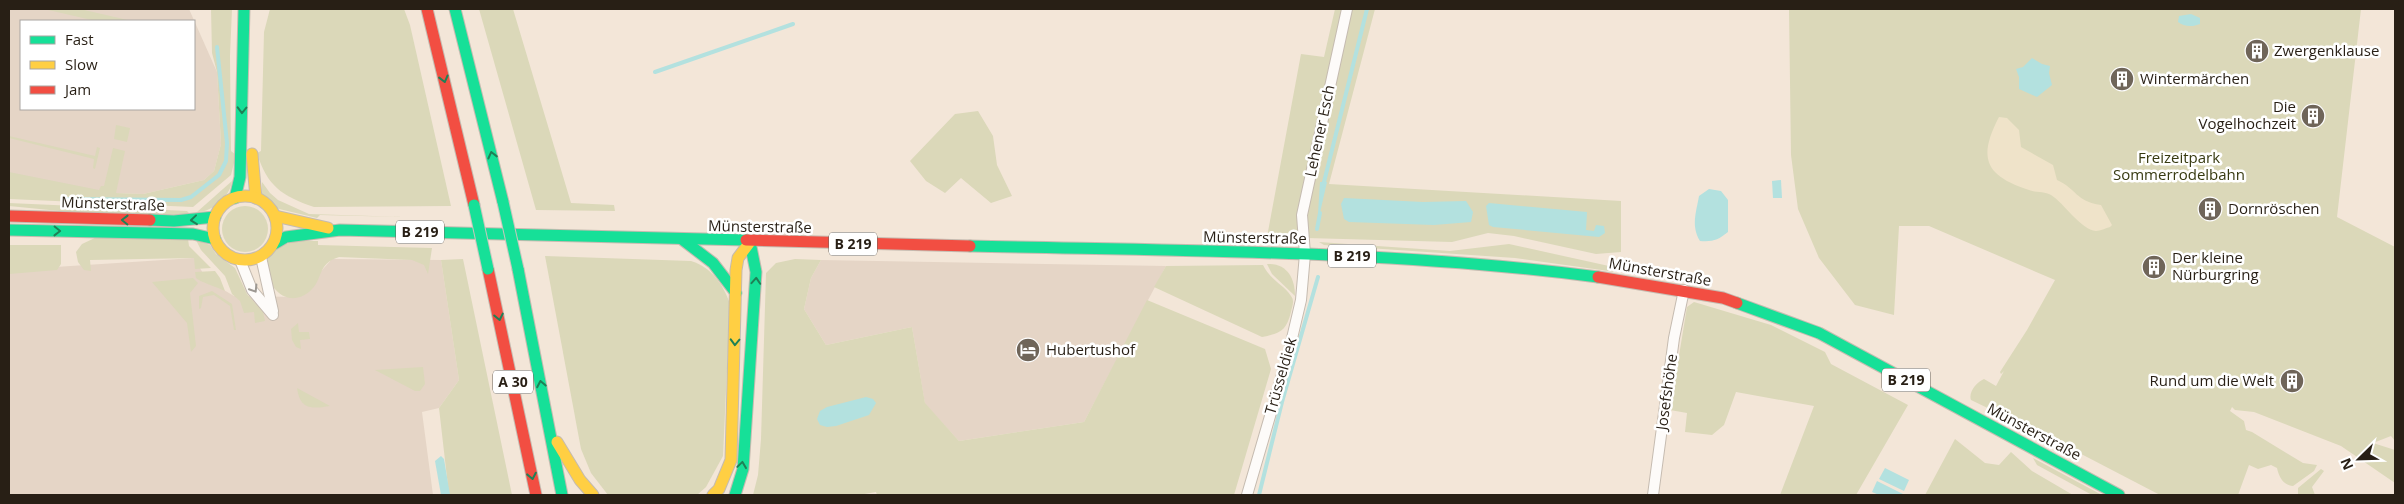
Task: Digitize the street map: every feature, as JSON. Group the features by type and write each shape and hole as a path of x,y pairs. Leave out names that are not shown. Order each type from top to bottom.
{"main road":[{"path":"235,198 240,177 244,9"},
{"path":"256,9 252,38 251,118 256,198"},
{"path":"417,9 432,32"},
{"name":"A 30","path":"426,9 474,205 536,495"},
{"name":"A 30","path":"455,9 518,268 562,495"},
{"path":"235,198 256,198 264,202 276,216 277,235 274,244 261,257 251,260 240,260 224,253 215,239 213,228 215,217 220,209 235,198"},
{"name":"Münsterstraße","path":"9,216 174,221 215,217"},
{"name":"Münsterstraße","path":"276,216 340,230"},
{"name":"Münsterstraße","path":"9,230 193,234 215,239"},
{"name":"Münsterstraße","path":"274,244 286,237 340,230 750,242 1305,254 1508,264 1684,290 1723,298 1819,333 2119,495"},
{"path":"683,240 714,262 729,280 736,293"},
{"path":"713,495 719,489 732,460 738,258 750,242"},
{"path":"735,495 743,469 756,272 750,242"},
{"path":"551,432 580,480 593,495"}],"street":[{"name":"Lehener Esch","path":"1305,254 1302,215 1347,9"},
{"name":"Trüsseldiek","path":"1247,495 1289,351 1301,300 1305,254"},
{"path":"240,260 252,290 273,315 261,257"},
{"name":"Josefshöhe","path":"1653,495 1674,338 1684,290"}],"shaded area":[{"path":"9,9 189,9 194,20 20,20 20,110 195,110 195,22 217,72 221,144 214,171 204,180 143,194 84,192 9,177"},
{"path":"194,258 207,280 234,296 298,297 332,259 441,260 459,380 439,408 422,412 433,495 9,495 9,270"},
{"path":"821,260 1166,266 1084,422 959,441 925,404 912,327 826,345 804,309 811,278"}],"green space":[{"path":"44,9 80,9 128,20 92,20"},
{"path":"211,9 232,9 230,56 231,151 236,155 231,175 193,207 9,199 9,172 99,190 101,186 104,186 113,148 125,151 116,193 143,194 204,180 214,171 221,144 217,72 212,53"},
{"path":"270,9 404,9 410,25 451,206 314,207 293,199 271,182 257,153 261,151 264,32"},
{"path":"479,9 513,9 571,203 614,205 615,211 536,210"},
{"path":"1335,9 1375,9 1329,184 1621,201 1621,252 1596,254 1514,236 1488,233 1452,242 1267,237 1301,54 1324,57"},
{"name":"Freizeitpark Sommerrodelbahn","path":"1789,9 2361,9 2337,217 2395,247 2395,441 2391,436 2373,443 2395,450 2395,483 2341,446 2254,412 2235,410 2232,407 2230,411 2244,421 2246,430 2303,463 2317,465 2314,471 2293,486 2284,482 2277,468 2271,465 2258,469 2249,465 2238,495 2160,495 2037,431 2031,432 1971,400 1972,391 1981,380 1984,379 1996,386 2004,371 2001,374 2000,372 2027,330 2055,280 1929,226 1899,226 1894,315 1855,305 1819,258 1798,209 1791,155"},
{"path":"978,111 993,136 997,165 1012,196 991,203 961,178 945,193 926,181 910,161 955,114"},
{"path":"116,125 130,128 127,142 114,139"},
{"path":"9,136 95,156 97,147 100,148 95,169 93,168 94,159 9,138"},
{"path":"232,181 231,187 220,202 209,209 197,212"},
{"path":"262,182 278,200 309,214 404,217 320,215 317,218 275,208 262,196"},
{"path":"9,203 187,211 189,213 188,215 80,213 9,206"},
{"path":"241,206 249,206 258,210 264,216 268,229 264,242 258,248 249,252 241,252 232,248 226,242 222,233 222,225 226,216 232,210"},
{"path":"99,236 188,239 189,246 211,268 195,269 194,258 90,260 91,271 84,270 78,262 76,252 82,244"},
{"path":"196,240 210,245 216,254 235,268 247,294 263,312 265,321 255,323 254,312 244,313 240,301 232,294 225,276 201,250"},
{"path":"296,241 318,241 318,245 432,248 428,274 424,265 412,260 339,257 323,268 317,282 309,292 300,297 292,298 278,292 273,286 267,270 267,261 277,247"},
{"path":"1319,242 1450,251 1509,244 1618,268 1616,272 1515,258 1324,245"},
{"path":"9,245 61,245 61,264 57,270 9,274"},
{"path":"545,256 691,261 705,267 720,283 730,304 723,456 706,487 697,495 608,495 591,473 581,449"},
{"path":"463,259 512,495 449,495 439,408 459,380 441,260"},
{"path":"795,259 821,260 811,278 804,309 826,345 912,327 925,403 959,441 1084,422 1147,300 1265,349 1271,369 1234,495 877,495 876,492 859,495 753,495 758,475 761,439 766,273 776,263"},
{"path":"1267,264 1274,264 1285,269 1293,283 1295,296 1272,274"},
{"path":"1263,265 1270,275 1288,292 1293,302 1285,327 1274,334 1262,337 1154,287 1166,266"},
{"path":"215,271 225,291 196,278 195,272"},
{"path":"193,278 198,283 190,293 196,346 191,352 187,323 152,282"},
{"path":"212,291 232,304 236,330 234,330 230,306 214,295 203,297 201,308 199,309 199,296"},
{"path":"1694,302 1771,325 1825,352 1831,364 1908,405 1856,495 1780,495 1814,406 1736,392 1724,425 1712,435 1685,432 1687,413 1670,410 1687,307"},
{"path":"298,323 299,332 309,332 310,339 300,340 301,349 296,347 292,340 291,329"},
{"path":"423,367 425,384 420,391 415,391 375,370"},
{"path":"297,388 330,406 318,408 304,404 301,401"},
{"path":"1955,439 1985,463 1999,465 2011,452 2032,471 2073,495 1925,495"},
{"path":"2033,458 2102,495 2092,495 2037,465"},
{"path":"2321,469 2324,471 2312,487 2315,495 2298,495 2298,488"}],"sand":[{"path":"1999,117 2007,118 2019,130 2021,147 2053,165 2057,180 2064,183 2086,201 2101,205 2112,225 2099,231 2090,229 2084,226 2051,195 2014,185 1995,172 1987,155 1988,144"}],"water":[{"path":"2191,14 2200,18 2200,24 2189,26 2178,22 2179,16"},
{"path":"2032,58 2050,66 2049,73 2052,85 2037,97 2019,89 2019,77 2016,69 2023,67"},
{"path":"1781,180 1782,198 1773,198 1772,181"},
{"path":"1320,182 1327,182 1319,217 1318,214"},
{"path":"1709,189 1721,191 1728,200 1728,232 1715,240 1700,241 1695,225 1699,196"},
{"path":"1344,198 1423,202 1466,201 1473,212 1471,222 1434,225 1349,222 1344,219 1341,204"},
{"path":"1489,203 1587,212 1586,230 1594,231 1596,225 1604,226 1605,233 1599,237 1493,227 1489,225 1486,206"},
{"path":"866,397 873,399 876,403 869,415 836,426 827,427 820,425 817,419 820,411 827,407"},
{"path":"441,456 444,459 450,495 441,495 435,461"},
{"path":"1885,468 1909,480 1904,491 1879,479"},
{"path":"1877,481 1903,494 1879,495 1872,492"}],"waterway":[{"path":"1323,186 1367,9"},
{"path":"655,72 793,24"},
{"path":"67,199 181,200 191,197 219,175 226,161 227,143 217,47"},
{"path":"1317,229 1320,213"},
{"path":"1259,495 1282,402 1318,277"}],"traffic: fast":[{"path":"235,198 240,177 244,9"},
{"path":"455,9 503,202"},
{"path":"503,202 518,269"},
{"path":"474,205 488,269"},
{"path":"150,220 174,221 215,217"},
{"path":"9,230 193,234 215,239"},
{"path":"274,244 286,237 340,230 746,240"},
{"path":"683,240 713,263 736,293"},
{"path":"735,495 743,469 756,272 750,242"},
{"path":"970,246 1284,253 1442,261 1598,277"},
{"path":"518,269 562,495"},
{"path":"1737,303 1819,333 2119,495"}],"traffic: slow":[{"path":"252,154 256,198"},
{"path":"245,196 257,198 268,205 275,216 277,228 275,240 268,251 257,258 245,260 233,258 222,251 215,240 213,228 215,216 222,205 233,198 245,196"},
{"path":"275,216 328,228"},
{"path":"713,495 719,489 731,460 736,270 738,258 750,242"},
{"path":"557,442 580,480 593,495"}],"traffic: jam":[{"path":"427,9 474,205"},
{"path":"9,216 150,220"},
{"path":"746,240 970,246"},
{"path":"488,269 536,495"},
{"path":"1598,277 1723,298 1737,303"}],"place":[{"name":"Zwergenklause","path":"2257,51"},
{"name":"Wintermärchen","path":"2122,79"},
{"name":"Die Vogelhochzeit","path":"2313,116"},
{"name":"Dornröschen","path":"2210,209"},
{"name":"Der kleine Nürburgring","path":"2154,267"},
{"name":"Hubertushof","path":"1028,350"},
{"name":"Rund um die Welt","path":"2292,381"}]}
